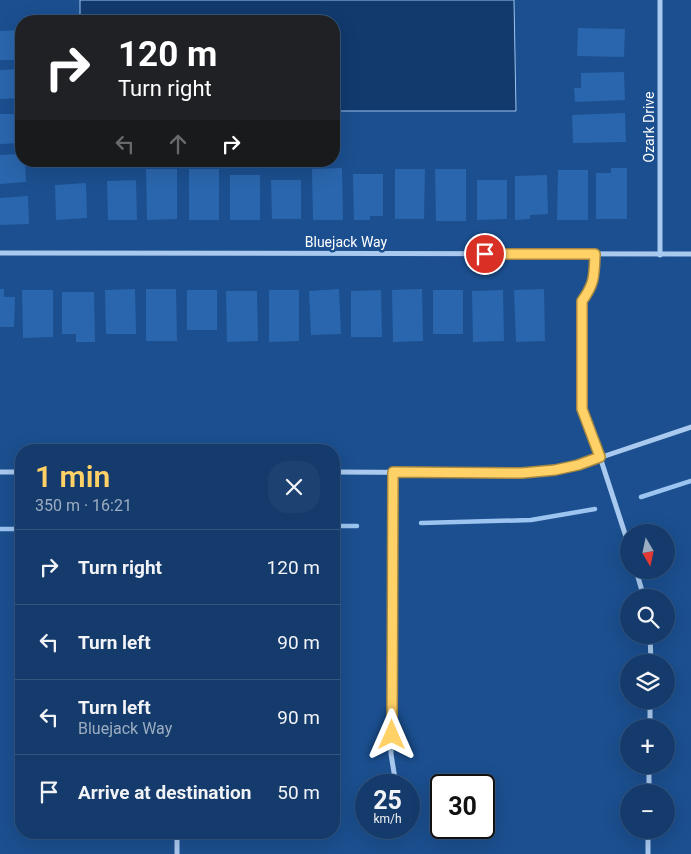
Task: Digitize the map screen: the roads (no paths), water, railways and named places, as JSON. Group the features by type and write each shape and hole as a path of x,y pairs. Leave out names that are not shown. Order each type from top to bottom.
{"street":[{"name":"Ozark Drive","path":"660,0 660,255"},
{"name":"Bluejack Way","path":"0,253 691,254"},
{"path":"340,472 522,473 555,470 578,465 691,427"},
{"path":"600,457 622,524"},
{"path":"0,472 15,472"},
{"path":"393,472 391,754 394,774"},
{"path":"177,839 177,854"},
{"path":"648,839 648,854"}],"lane":[{"path":"595,254 594,278 590,291 582,301 582,409 600,457"}],"water":[{"path":"80,0 514,0 516,111 340,111 340,15 80,15"}],"waterway":[{"path":"641,497 691,481"},
{"path":"421,523 531,520 595,509"},
{"path":"340,526 357,526"},
{"path":"0,529 15,529"}]}
